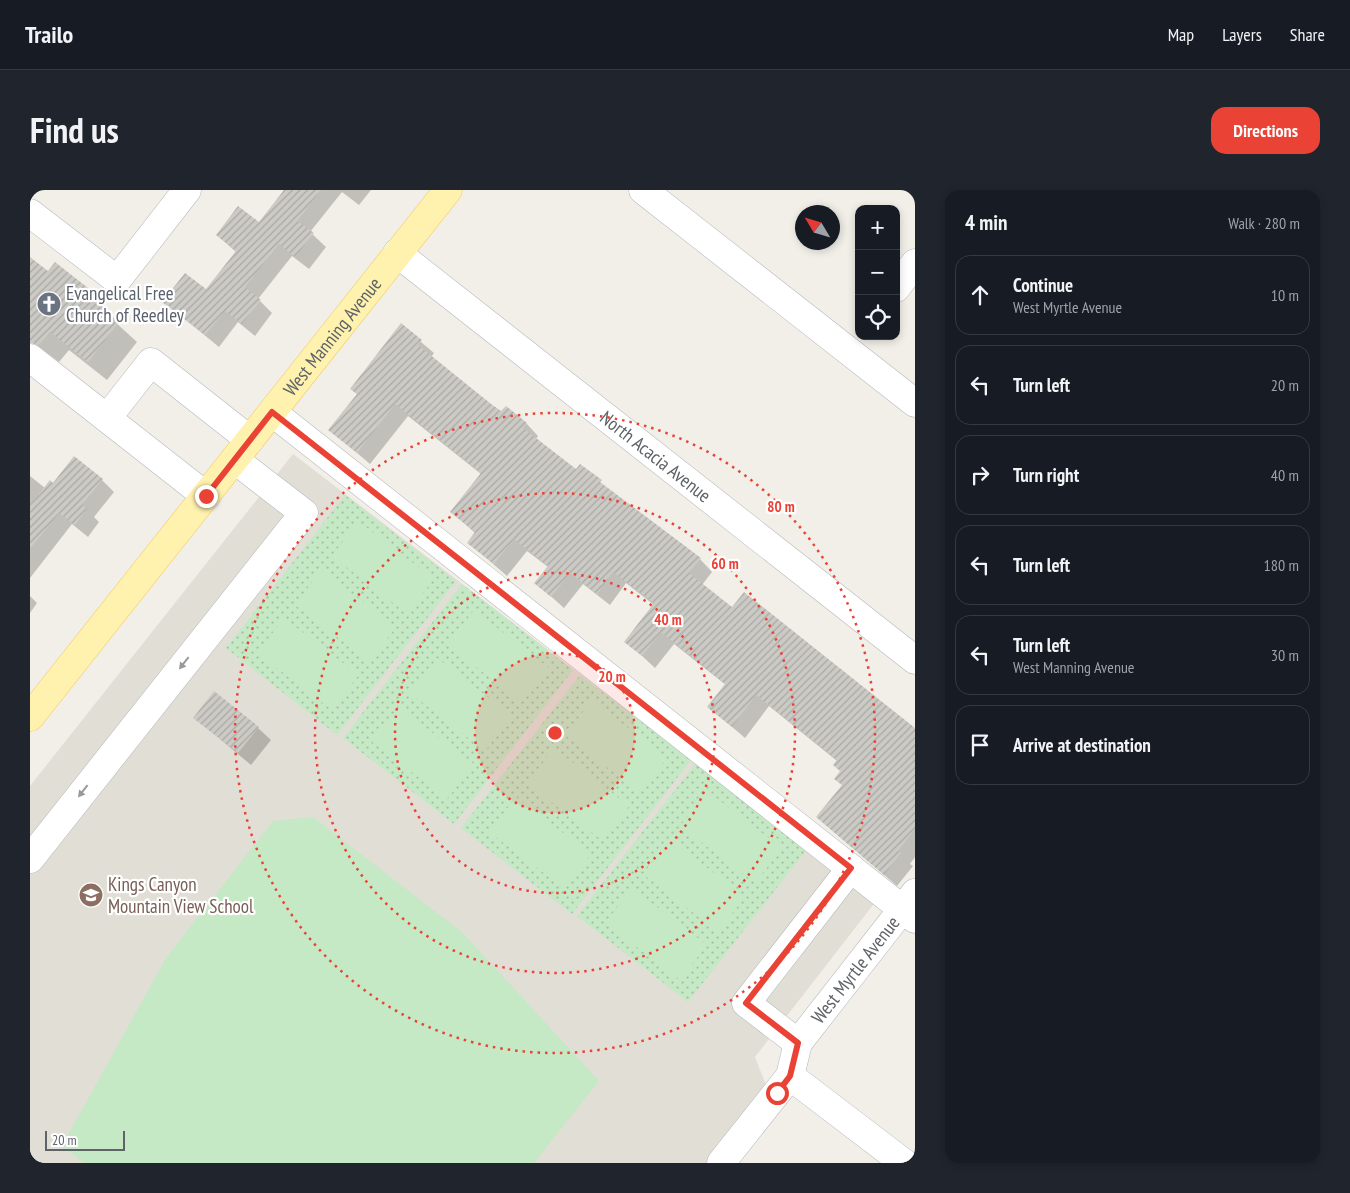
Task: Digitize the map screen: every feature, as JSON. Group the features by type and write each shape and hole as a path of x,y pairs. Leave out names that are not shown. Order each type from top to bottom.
{"main road":[{"name":"West Manning Avenue","path":"30,717 448,190"}],"street":[{"path":"30,213 117,280 188,190"},
{"path":"643,190 854,343 915,403"},
{"name":"North Acacia Avenue","path":"397,253 915,660"},
{"path":"900,283 915,263"},
{"path":"30,358 206,496"},
{"path":"30,859 304,513 151,362 107,418"},
{"path":"272,412 851,868 911,907"},
{"path":"798,1043 746,1003 851,868"},
{"name":"West Myrtle Avenue","path":"790,1076 798,1043 911,907"},
{"path":"721,1163 790,1076 904,1163"}],"shaded area":[{"path":"293,454 876,901 755,1057 766,1085 735,1163 30,1163 30,786"}],"green space":[{"path":"345,495 456,581 337,735 226,648"},
{"path":"358,521 434,579 407,614 332,556"},
{"path":"321,570 396,627 370,662 295,605"},
{"path":"462,584 573,670 454,824 343,738"},
{"path":"474,610 549,668 522,702 447,645"},
{"path":"284,618 359,675 332,710 257,653"},
{"path":"437,658 512,716 485,751 410,693"},
{"path":"580,675 691,760 572,914 461,828"},
{"path":"592,700 667,758 640,793 565,735"},
{"path":"399,707 474,764 447,799 372,742"},
{"path":"554,748 629,806 603,841 527,784"},
{"path":"696,763 807,849 688,1002 577,916"},
{"path":"707,791 782,848 755,883 680,826"},
{"path":"516,797 591,854 565,889 489,832"},
{"path":"313,817 463,933 599,1081 534,1163 84,1163 62,1146 166,958 273,821"},
{"path":"670,839 745,897 718,932 643,874"},
{"path":"632,888 707,945 680,980 605,923"}],"building":[{"path":"284,190 321,190 297,221 314,233 295,257 279,244 245,287 261,300 242,324 225,311 205,335 162,302 185,273 206,289 236,251 216,235 238,206 259,222"},
{"path":"30,257 48,271 55,262 88,288 83,294 119,322 88,362 50,332 39,345 30,343"},
{"path":"401,323 422,340 418,345 491,404 501,411 506,406 527,423 523,428 576,469 580,464 602,480 600,482 701,558 689,573 732,607 744,592 915,728 915,829 898,851 901,853 884,875 816,817 842,785 834,779 840,771 833,765 837,760 756,695 732,727 707,707 725,684 661,632 642,656 624,642 654,603 613,572 597,594 570,573 551,597 534,583 548,566 514,539 494,564 467,543 475,532 450,512 481,473 395,404 357,453 328,430 357,394 350,389"},
{"path":"74,456 103,479 82,505 87,509 75,525 59,513 30,549 30,505 50,480 53,483"},
{"path":"214,691 259,727 238,753 193,718"}],"place":[{"name":"Evangelical Free Church of Reedley","path":"49,304"},
{"name":"Kings Canyon Mountain View School","path":"91,895"}],"route":[{"path":"206,496 272,412 851,868 746,1003 798,1043 790,1076 777,1093"}]}
